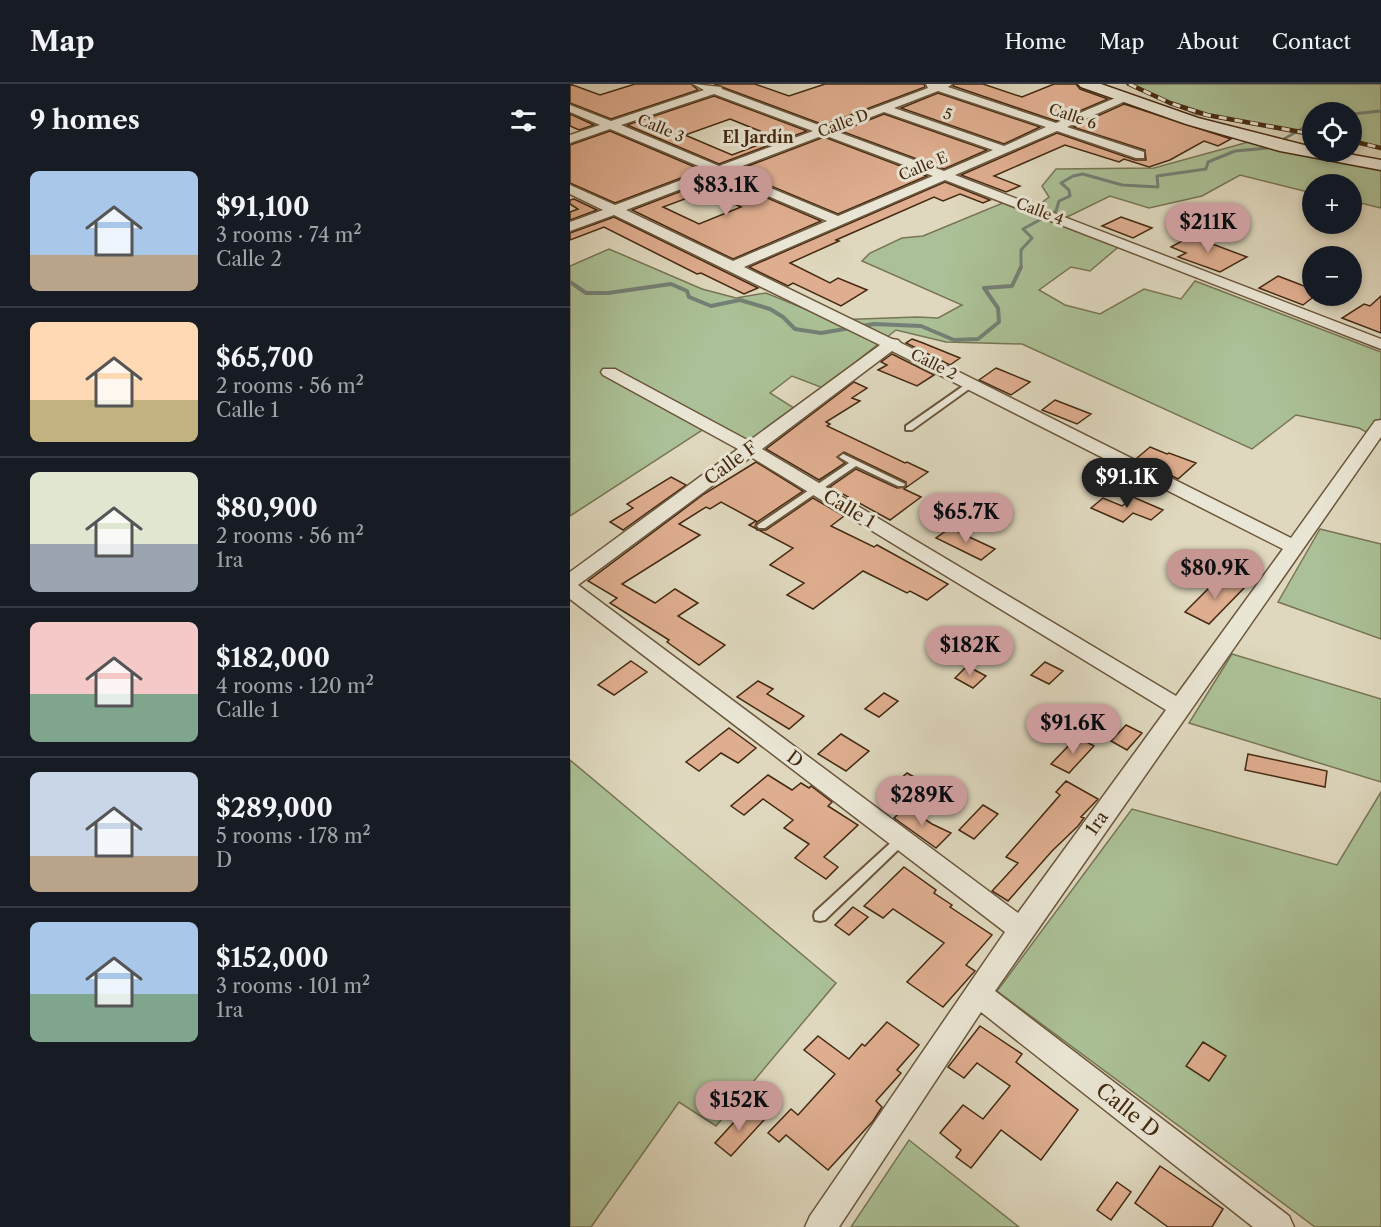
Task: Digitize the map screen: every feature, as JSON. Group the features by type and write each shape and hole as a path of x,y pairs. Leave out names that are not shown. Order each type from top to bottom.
{"street":[{"name":"Calle 4","path":"698,84 944,175 1381,344"},
{"path":"570,138 734,84"},
{"path":"1086,84 1192,121 1286,147 1381,165"},
{"name":"Calle D","path":"570,227 884,108 938,85"},
{"name":"Calle 6","path":"938,85 1140,155"},
{"name":"Calle E","path":"734,266 1124,98"},
{"name":"Calle 3","path":"570,108 838,221"},
{"name":"5","path":"884,108 1002,150"},
{"name":"Calle 2","path":"570,189 858,327 1294,547"},
{"name":"Calle F","path":"570,582 892,344"},
{"name":"Calle 1","path":"609,372 750,449 1178,707"},
{"name":"1ra","path":"821,1227 1021,930 1381,425"},
{"name":"D","path":"570,589 1021,930"},
{"name":"Calle D","path":"978,993 1278,1227"}],"lane":[{"path":"909,428 972,384"},
{"path":"843,457 902,484"},
{"path":"762,526 855,463"},
{"path":"820,916 901,840"}],"green space":[{"path":"1126,84 1381,84 1381,149 1362,145 1362,102 1302,102 1302,134 1195,114"},
{"path":"1252,141 1302,151 1302,162 1352,162 1381,168 1381,208 1362,203 1362,174 1302,174 1302,190 1240,175 1202,196 1149,208 1110,196 1065,218 1123,243 1090,271 1071,267 1039,290 1065,305 1100,314 1144,289 1181,299 1195,281 1381,352 1381,440 1359,428 1296,415 1252,449 1022,344 946,342 896,330 823,388 792,376 770,393 794,408 750,442 713,423 570,516 570,266 609,249 702,289 736,298 766,293 832,320 938,318 962,305 862,261 870,253 902,238 923,236 1010,200 1036,207 1049,197 1042,186 1056,169 1154,168"},
{"path":"1320,529 1381,544 1381,639 1278,602"},
{"path":"1232,654 1381,699 1381,782 1189,723"},
{"path":"570,760 836,983 716,1126 679,1102 591,1227 570,1227"},
{"path":"1381,792 1381,1227 1315,1227 997,991 1132,809 1337,865"},
{"path":"909,1140 1019,1227 851,1227"}],"building":[{"path":"570,84 600,95 635,84 691,84 698,90 611,119 570,103"},
{"path":"714,84 755,84 789,96 825,84 924,84 925,87 824,125"},
{"path":"954,84 983,84 1022,97 1054,84 1076,84 1080,89 1108,99 1056,121 953,86"},
{"path":"938,93 1040,127 1004,144 901,108"},
{"path":"714,96 807,131 719,164 627,125","holes":["730,119 775,137 732,155 685,135"]},
{"path":"1124,104 1231,139 1218,146 1204,141 1170,160 1149,167 1124,159 1119,162 1065,145 994,176 1020,186 1006,192 961,175 1057,133 1135,160 1146,160 1145,150 1073,127"},
{"path":"570,114 594,125 579,130 570,126"},
{"path":"884,114 987,150 944,169 841,131"},
{"path":"610,131 702,170 615,203 570,183 570,145"},
{"path":"824,137 927,176 838,214 735,171"},
{"path":"718,177 821,221 733,259 632,210","holes":["706,191 741,207 699,224 663,207"]},
{"path":"945,182 990,200 983,203 960,194 943,201 934,197 790,263 830,283 838,278 867,290 841,306 793,283 788,286 749,267"},
{"path":"574,199 597,210 570,220 570,212 578,209 570,204 570,200"},
{"path":"614,217 758,288 744,294 701,273 697,274 604,227 570,240 570,233"},
{"path":"1121,217 1152,228 1133,238 1102,226"},
{"path":"1191,236 1247,257 1220,272 1178,257 1186,253 1171,247"},
{"path":"1278,276 1302,285 1302,305 1259,288"},
{"path":"1381,296 1381,333 1342,318 1364,304 1370,306"},
{"path":"912,339 960,358 950,365 906,343"},
{"path":"892,354 934,375 917,386 878,370 887,365 881,362"},
{"path":"996,368 1030,382 1011,395 979,380"},
{"path":"854,382 867,388 852,398 860,401 826,422 830,424 827,426 928,472 904,489 921,497 890,520 830,487 856,469 897,488 906,487 906,482 844,452 837,457 845,463 819,480 766,449"},
{"path":"1055,400 1091,414 1077,424 1042,410"},
{"path":"1150,447 1196,463 1178,479 1137,458"},
{"path":"756,462 803,491 757,522 756,529 749,525 756,521 721,502 710,509 706,507 679,524 700,535 622,584 655,603 675,589 698,603 678,616 725,645 699,665 667,642 669,640 610,603 617,598 588,581 704,494"},
{"path":"671,477 686,485 623,530 610,522 633,508 627,504"},
{"path":"1133,497 1163,510 1151,520 1133,513 1123,522 1091,508 1103,498 1122,506"},
{"path":"813,498 844,516 831,526 874,547 877,545 948,584 927,600 910,591 907,593 863,571 813,609 787,595 804,583 770,565 793,548 759,530 766,530"},
{"path":"950,528 995,549 981,560 936,538"},
{"path":"1221,576 1245,587 1209,624 1185,612"},
{"path":"631,661 647,672 614,695 598,685"},
{"path":"1045,662 1063,671 1049,684 1031,675"},
{"path":"967,666 986,676 973,688 955,678"},
{"path":"758,681 773,689 767,694 804,716 789,729 737,697"},
{"path":"884,693 898,701 879,717 865,709"},
{"path":"1126,725 1142,733 1127,750 1111,741"},
{"path":"729,728 756,748 738,763 721,753 699,771 686,762"},
{"path":"841,734 869,751 846,771 818,754"},
{"path":"1077,737 1094,746 1069,773 1051,764"},
{"path":"1248,754 1327,771 1325,787 1245,770"},
{"path":"907,773 923,782 894,809 878,799"},
{"path":"768,775 792,790 801,783 809,788 811,786 832,802 828,806 858,825 824,857 838,867 826,879 795,858 809,844 784,828 793,820 763,799 744,815 731,806"},
{"path":"1066,781 1098,799 1081,817 1084,818 1078,826 1052,851 1008,901 992,891 1018,863 1006,857 1060,795 1056,792"},
{"path":"983,805 998,814 974,839 959,830"},
{"path":"906,807 951,833 936,848 894,818"},
{"path":"904,867 936,890 934,893 952,905 950,907 992,935 966,965 975,971 943,1007 907,982 944,943 893,909 883,918 864,906"},
{"path":"853,907 868,917 849,935 835,925"},
{"path":"887,1022 919,1045 897,1070 901,1073 876,1101 882,1107 873,1121 828,1170 786,1135 779,1142 768,1133 791,1109 798,1115 835,1074 804,1050 818,1036 849,1059 862,1044 865,1046"},
{"path":"980,1026 1022,1054 1016,1062 1078,1110 1041,1160 1001,1130 971,1168 956,1157 961,1150 940,1133 963,1105 983,1119 1010,1086 977,1063 964,1078 948,1067"},
{"path":"1203,1042 1226,1056 1209,1081 1186,1066"},
{"path":"748,1107 764,1120 731,1156 715,1143"},
{"path":"1160,1166 1223,1209 1212,1227 1168,1227 1135,1203"},
{"path":"1117,1182 1131,1192 1111,1220 1097,1210"}],"waterway":[{"path":"1362,113 1381,111"},
{"path":"1021,267 1021,250 1032,238 1023,229 1056,211 1059,201 1070,196 1069,190 1061,183 1073,176 1083,174 1122,185 1158,187 1157,176 1206,169 1208,162 1235,151 1268,148 1302,129"},
{"path":"570,282 586,293 608,293 671,284 687,291 689,297 711,306 740,300 770,309 783,317 795,329 821,333 874,324 921,326 954,340 978,339 999,322 998,308 984,288 1012,286 1021,267"}],"railway":[{"path":"1129,84 1170,103 1207,115 1302,132"},
{"path":"1362,143 1381,148"}],"district":[{"name":"El Jardín","path":"758,137"}]}
